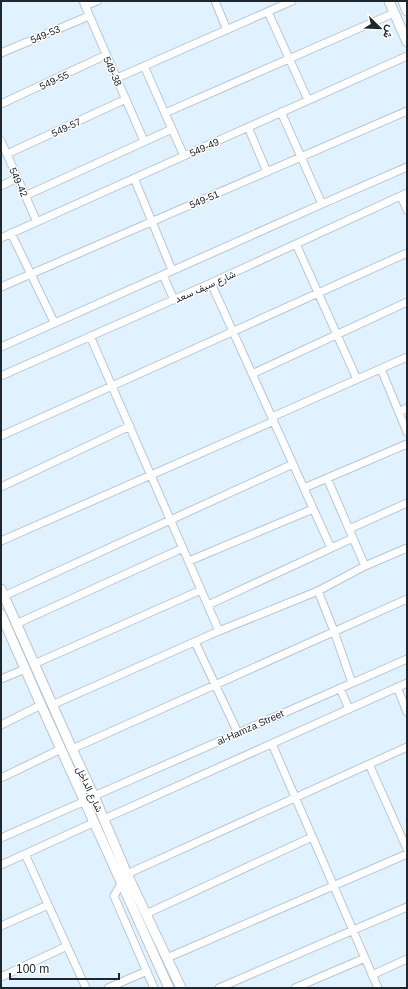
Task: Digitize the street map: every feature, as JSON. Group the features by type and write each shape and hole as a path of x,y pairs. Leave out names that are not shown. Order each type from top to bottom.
{"main road":[{"path":"389,1 407,42"},
{"path":"403,1 407,11"},
{"name":"شارع الداخل","path":"3,593 94,796 127,874 181,988"},
{"name":"شارع الداخل","path":"2,620 62,749 169,988"}],"street":[{"path":"84,4 97,1"},
{"path":"215,1 227,30"},
{"path":"117,78 292,1"},
{"name":"549-38","path":"84,4 144,141"},
{"path":"268,12 308,100"},
{"path":"165,113 394,13"},
{"name":"549-53","path":"1,53 89,16"},
{"name":"549-55","path":"1,104 106,55"},
{"name":"549-49","path":"1,238 407,56"},
{"path":"144,66 184,156"},
{"name":"549-57","path":"7,154 126,99"},
{"name":"549-51","path":"1,287 407,111"},
{"path":"281,112 322,204"},
{"path":"248,127 266,172"},
{"path":"25,196 172,129"},
{"name":"549-42","path":"1,141 37,222"},
{"path":"1,346 407,167"},
{"path":"1,186 17,178"},
{"path":"134,178 172,270"},
{"path":"404,194 407,210"},
{"name":"شارع سيف سعد","path":"1,376 211,284 404,194"},
{"path":"11,233 54,322"},
{"path":"296,244 357,379"},
{"path":"1,436 407,253"},
{"path":"163,275 174,300"},
{"path":"211,284 331,548"},
{"path":"252,374 407,302"},
{"path":"90,336 219,631"},
{"path":"1,541 151,476 407,357"},
{"path":"381,369 407,432"},
{"path":"399,412 407,408"},
{"path":"1,487 130,426"},
{"path":"304,488 407,444"},
{"path":"3,593 171,520 293,464"},
{"path":"327,478 365,566"},
{"path":"350,529 407,503"},
{"path":"189,561 313,509"},
{"path":"208,605 353,538"},
{"path":"16,624 183,548"},
{"path":"52,705 219,631 318,590 365,566 407,548"},
{"path":"34,664 201,590"},
{"path":"318,590 352,683"},
{"path":"72,749 407,599"},
{"path":"195,642 238,733"},
{"name":"al-Hamza Street","path":"94,796 407,659"},
{"path":"1,679 25,669"},
{"path":"104,819 407,683"},
{"path":"397,687 407,712"},
{"path":"340,688 349,709"},
{"path":"1,725 41,705"},
{"path":"272,744 378,988"},
{"path":"127,874 407,747"},
{"path":"1,778 62,749"},
{"path":"370,764 407,849"},
{"path":"1,838 85,801"},
{"path":"1,865 95,822"},
{"path":"146,914 312,837"},
{"path":"25,854 86,988"},
{"path":"167,958 407,854"},
{"path":"122,882 114,896 154,988"},
{"path":"1,926 48,905"},
{"path":"219,988 407,907"},
{"path":"1,977 67,946"},
{"path":"295,988 365,958"},
{"path":"372,975 407,959"},
{"path":"108,988 147,971"}]}
